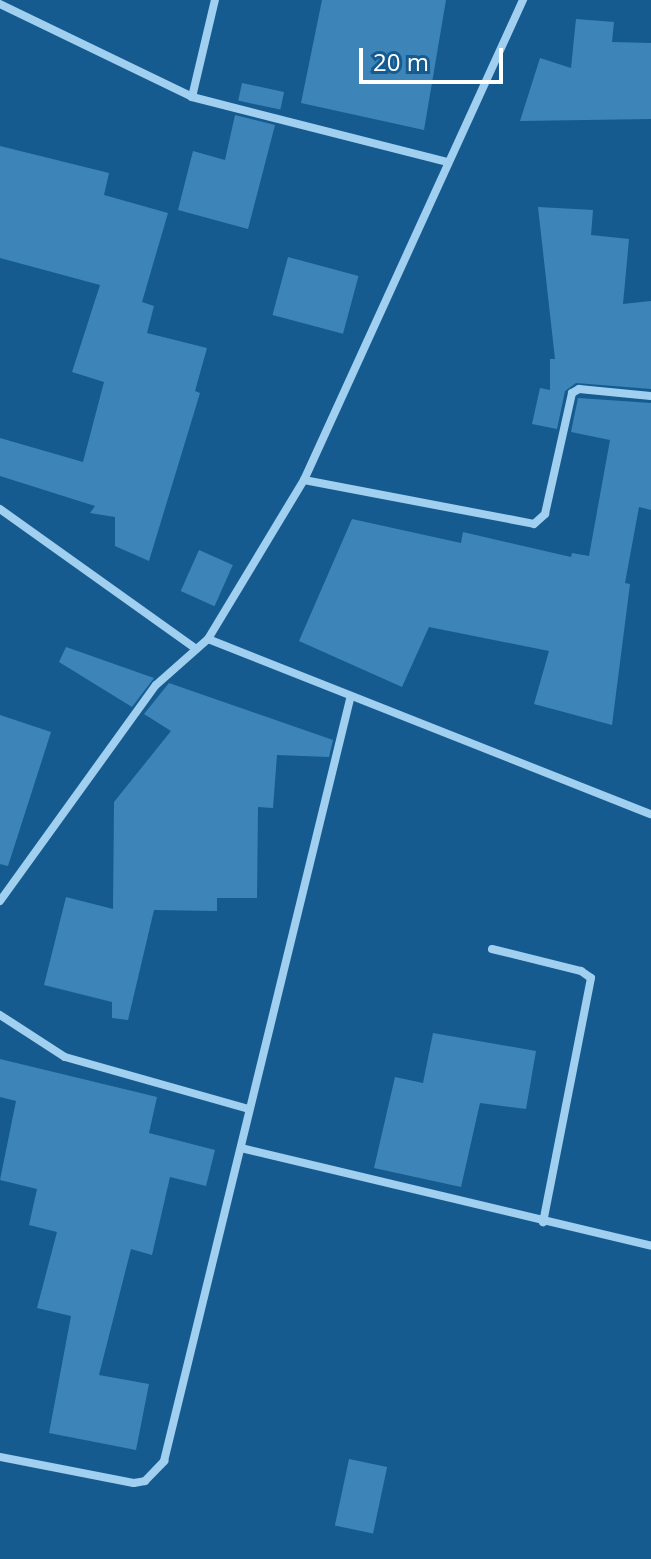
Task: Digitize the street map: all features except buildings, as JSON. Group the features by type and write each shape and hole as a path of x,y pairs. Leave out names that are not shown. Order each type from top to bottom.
{"street":[{"path":"192,97 215,0"},
{"path":"0,901 156,685 208,639 304,480 523,0"},
{"path":"0,4 192,97 447,162"},
{"path":"304,480 534,524 545,514 575,390 651,396"},
{"path":"0,509 196,649"},
{"path":"208,639 350,699 651,814"},
{"path":"0,1457 134,1483 145,1481 164,1461 350,699"},
{"path":"492,949 581,971 591,978 543,1222"},
{"path":"0,1015 65,1057 249,1109"},
{"path":"241,1148 651,1246"}]}
